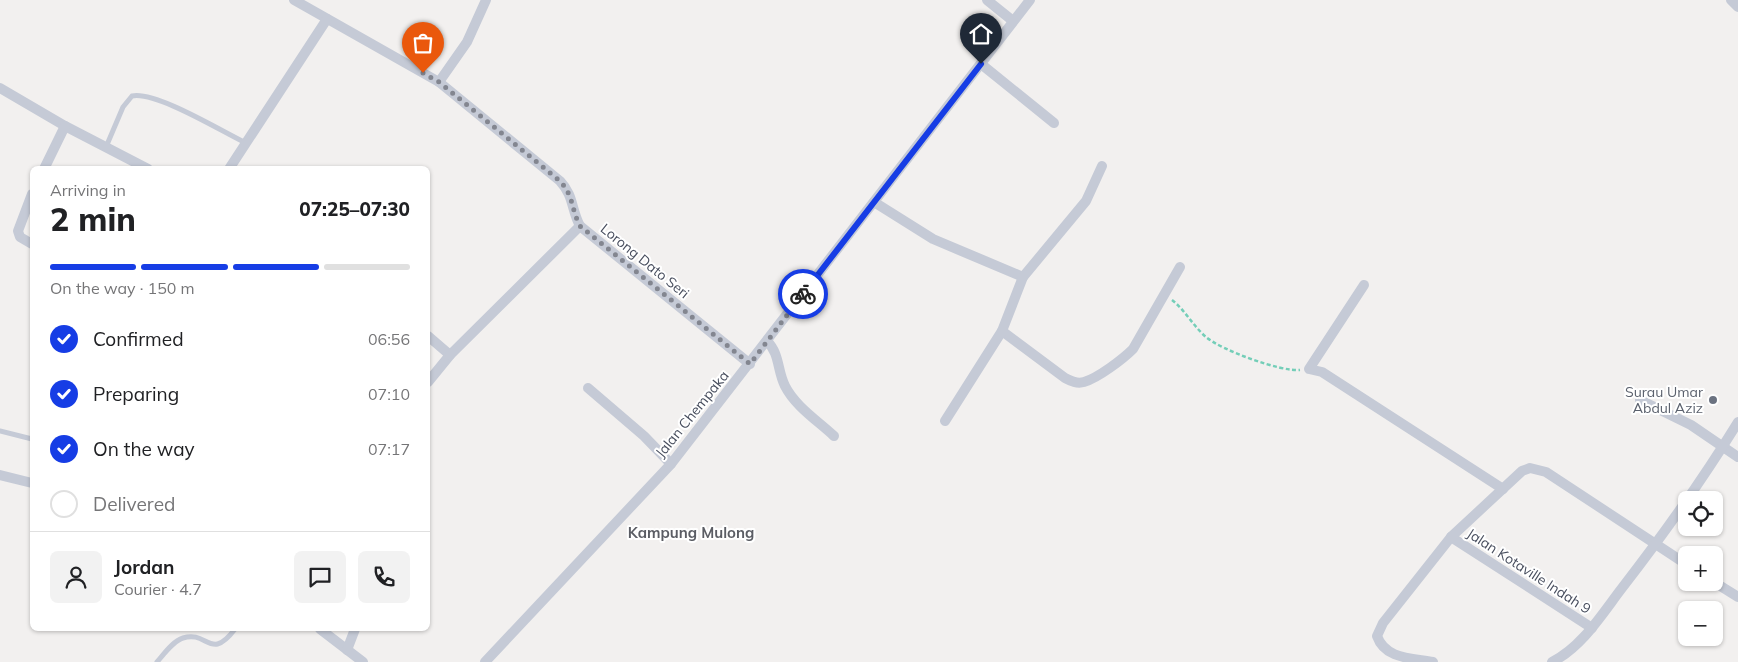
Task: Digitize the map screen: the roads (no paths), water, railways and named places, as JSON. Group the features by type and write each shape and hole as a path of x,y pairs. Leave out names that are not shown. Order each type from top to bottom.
{"street":[{"name":"Lorong Dato Seri","path":"294,0 439,82 566,188 572,196 574,213 580,226 750,364"},
{"path":"439,82 467,42 486,0"},
{"path":"987,0 1013,21"},
{"name":"Jalan Chempaka","path":"485,662 671,464 1030,0"},
{"path":"1731,0 1738,7"},
{"path":"231,166 327,19"},
{"path":"981,64 1054,124"},
{"path":"0,88 65,126 142,166"},
{"path":"45,166 65,126"},
{"path":"944,421 1002,331 1023,277 1086,201 1102,166"},
{"path":"30,199 18,231 20,237 30,243"},
{"path":"874,202 933,239 1023,277"},
{"path":"430,380 450,355 580,226"},
{"path":"1002,331 1065,378 1074,382 1084,382 1125,357 1133,349 1180,266"},
{"path":"1364,285 1309,369 1322,372 1503,488"},
{"path":"430,338 450,355"},
{"path":"767,341 774,348 780,373 792,398 834,436"},
{"path":"588,388 644,436 671,464"},
{"path":"1640,400 1691,425 1738,457"},
{"path":"1552,662 1564,656 1592,628 1655,545 1738,422"},
{"path":"1433,662 1390,653 1381,646 1377,636 1383,623 1451,537 1522,471 1538,468 1678,559"},
{"path":"0,475 30,482"},
{"name":"Jalan Kotaville Indah 9","path":"1451,537 1592,628"},
{"path":"1723,588 1738,597"},
{"path":"323,631 362,662"},
{"path":"347,650 354,631"}],"lane":[{"path":"106,147 123,107 132,96 140,94 157,99 246,143"},
{"path":"0,431 30,438"},
{"path":"157,662 181,638 196,638 215,645 227,639 233,631"}],"place":[{"name":"Surau Umar Abdul Aziz","path":"1713,400"}],"district":[{"name":"Kampung Mulong","path":"691,532"}]}
